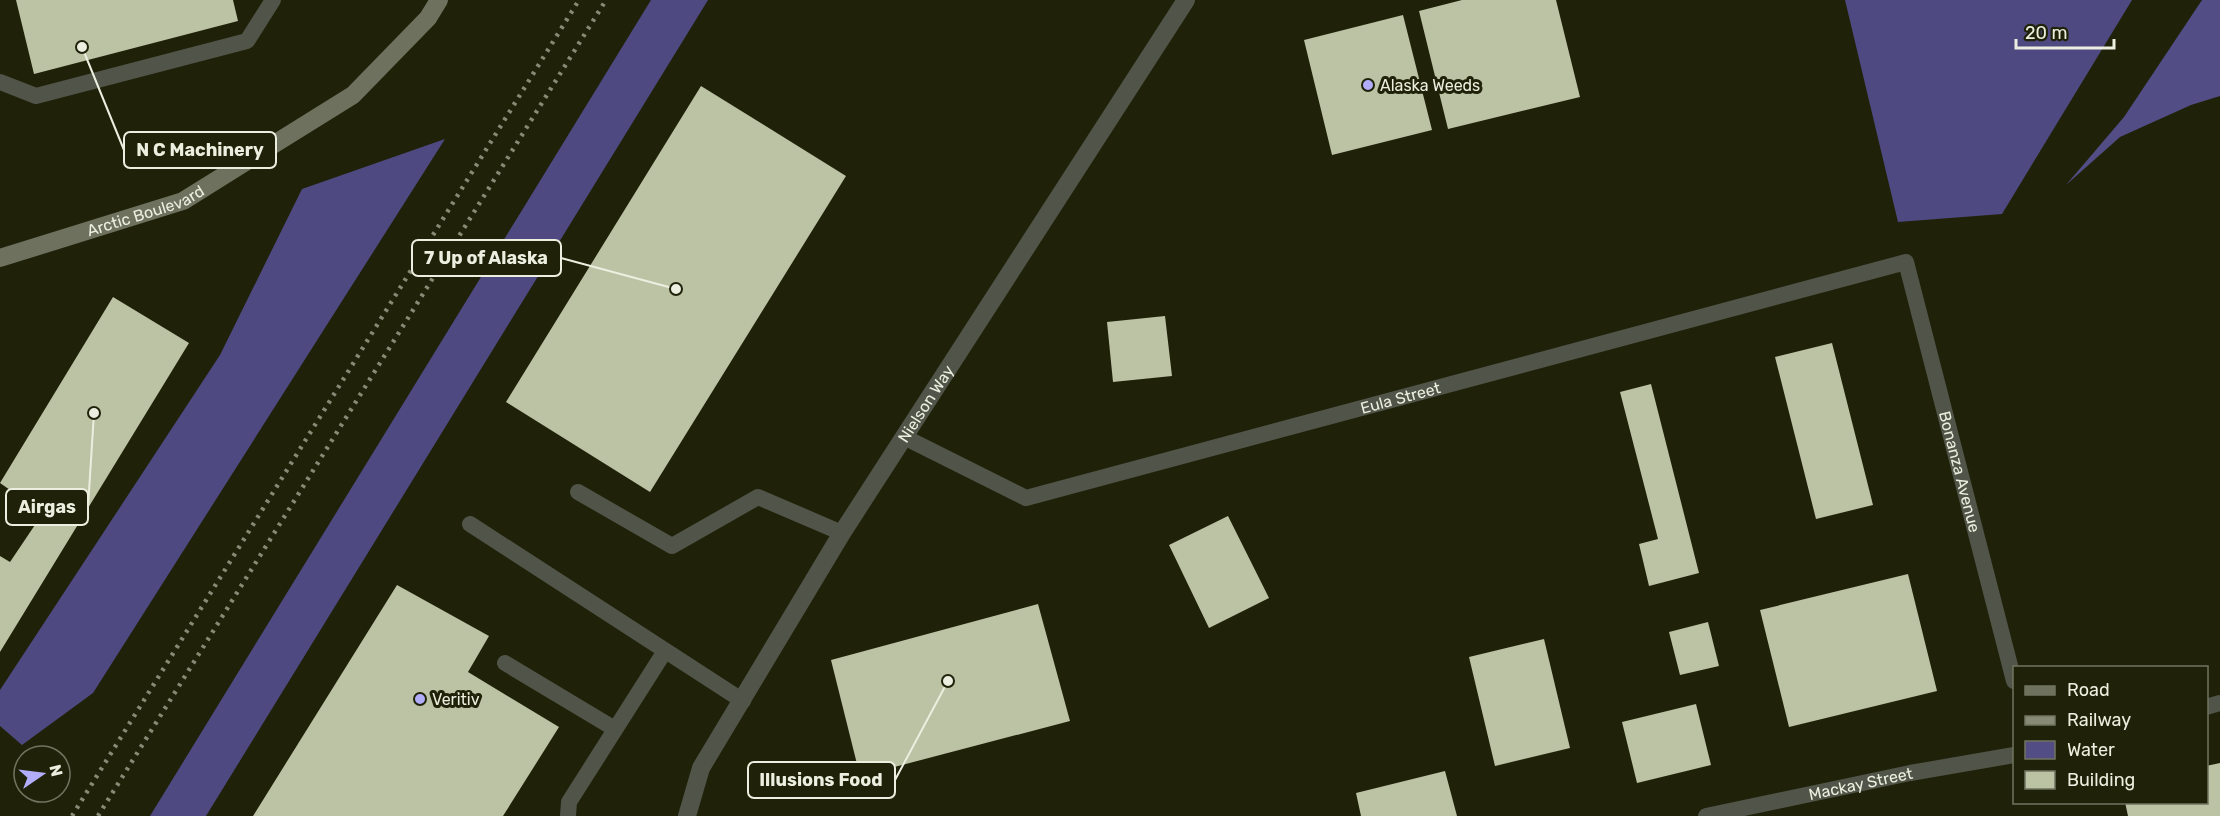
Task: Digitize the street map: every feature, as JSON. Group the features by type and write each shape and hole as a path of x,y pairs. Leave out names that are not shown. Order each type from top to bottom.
{"main road":[{"name":"Arctic Boulevard","path":"0,258 183,201 353,95 428,18 439,0"}],"street":[{"name":"Nielson Way","path":"687,816 701,768 842,533 1186,0"}],"lane":[{"path":"0,82 36,96 247,41 273,0"},
{"name":"Eula Street","path":"904,437 1026,498 1906,262"},
{"name":"Bonanza Avenue","path":"1906,262 2013,677"},
{"path":"578,492 672,546 758,496 842,533"},
{"path":"470,524 742,701"},
{"path":"568,816 569,802 665,651"},
{"path":"505,663 615,729"},
{"name":"Mackay Street","path":"1706,816 1910,773 2013,755"}],"shaded area":[{"path":"651,0 708,0 206,816 150,816"},
{"path":"1845,0 2132,0 2002,214 1898,222"},
{"path":"445,139 93,693 21,744 0,726 0,690 220,355 302,189"}],"water":[{"path":"2202,0 2220,0 2220,96 2191,105 2120,137 2066,185 2124,117"}],"building":[{"path":"16,0 233,0 238,21 34,74"},
{"path":"1462,0 1556,0 1580,97 1448,129 1419,11"},
{"name":"Alaska Weeds","path":"1403,15 1432,130 1332,155 1304,40"},
{"path":"701,86 846,176 650,492 506,402"},
{"path":"113,297 189,343 0,652 0,556 10,562 43,513 0,483"},
{"path":"1165,316 1172,376 1113,382 1107,322"},
{"path":"1832,343 1873,505 1816,519 1775,357"},
{"path":"1651,384 1699,573 1649,586 1639,544 1658,539 1620,392"},
{"path":"1228,516 1269,598 1209,628 1169,545"},
{"path":"1908,574 1937,691 1789,727 1760,610"},
{"name":"Veritiv","path":"397,585 489,636 468,672 559,727 503,816 253,816"},
{"path":"1038,604 1070,721 860,776 831,660"},
{"path":"1708,622 1719,666 1680,675 1669,632"},
{"path":"1544,639 1570,748 1495,766 1469,657"},
{"path":"1696,704 1711,765 1637,783 1622,722"},
{"path":"2220,763 2220,816 2128,816 2125,804 2208,804 2208,766"},
{"path":"1445,771 1457,816 1361,816 1356,793"}],"railway":[{"path":"72,816 579,0"},
{"path":"98,816 606,0"}],"place":[{"name":"N C Machinery","path":"82,47"},
{"name":"Alaska Weeds","path":"1368,85"},
{"name":"7 Up of Alaska","path":"676,289"},
{"name":"Airgas","path":"94,413"},
{"name":"Illusions Food","path":"948,681"},
{"name":"Veritiv","path":"420,699"}]}
